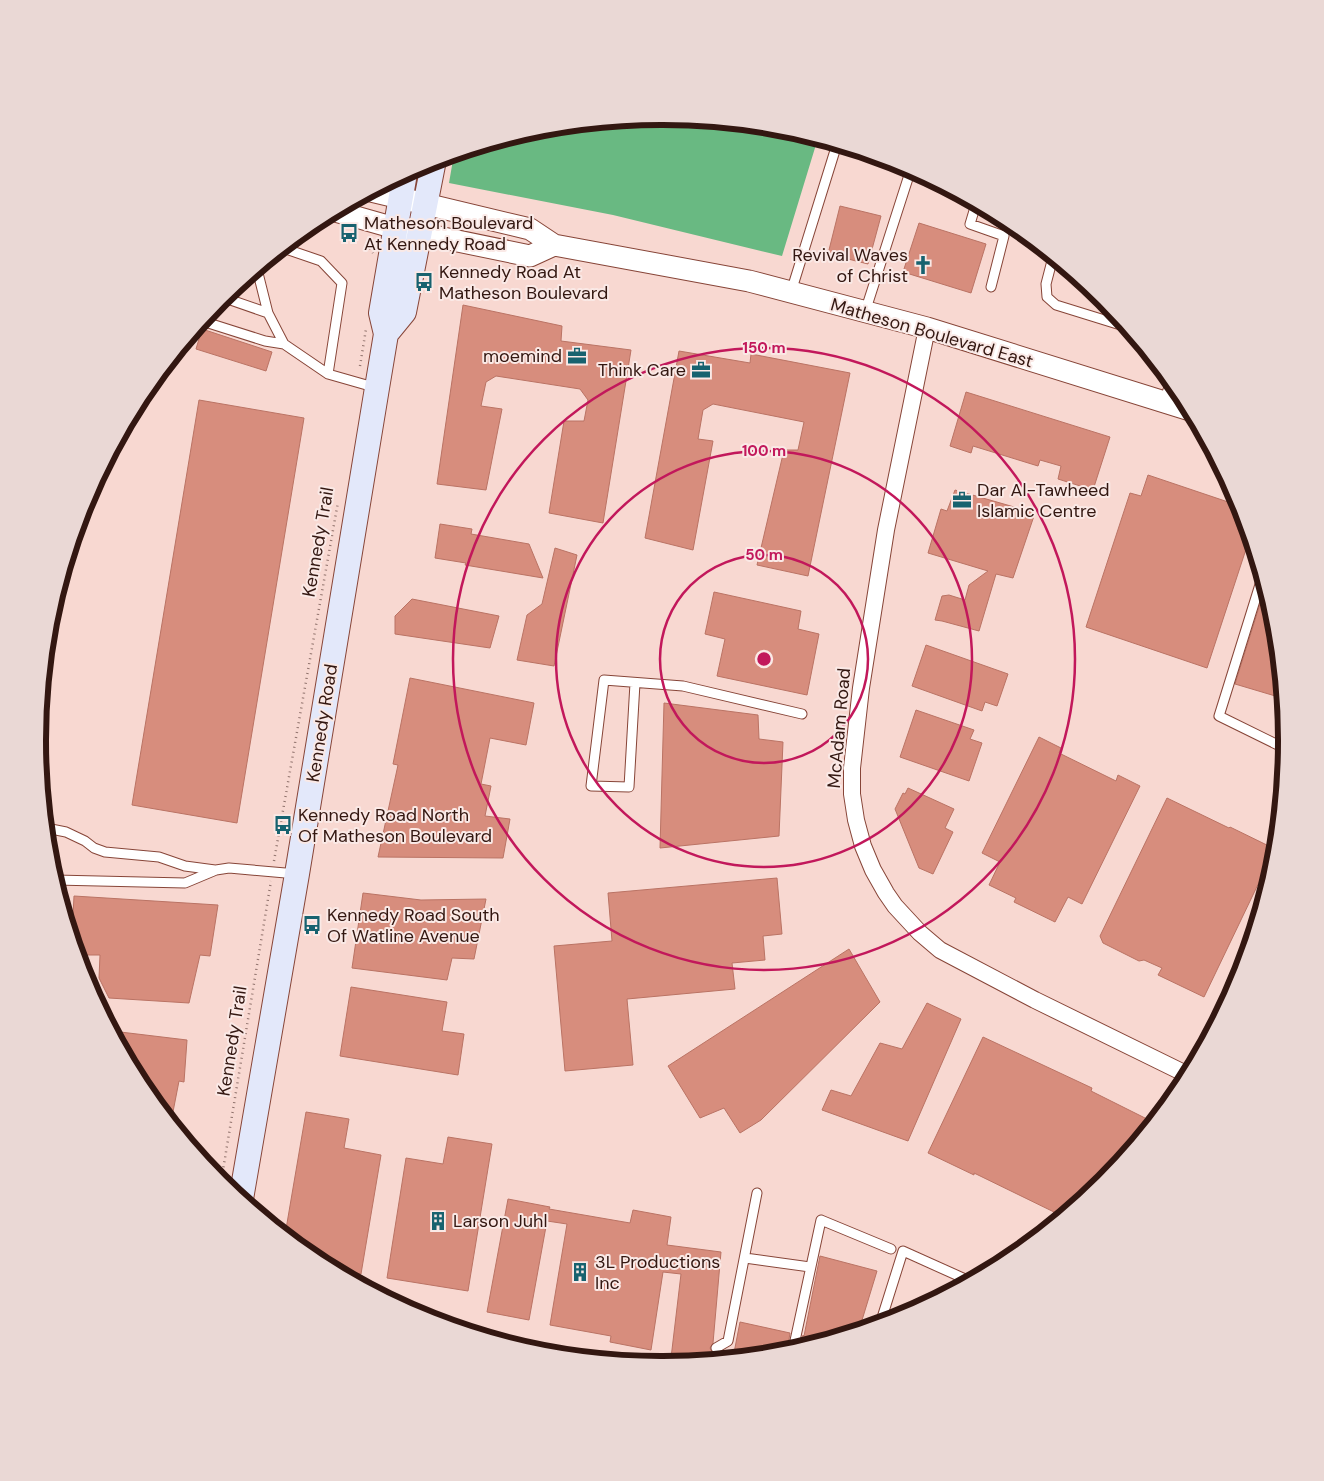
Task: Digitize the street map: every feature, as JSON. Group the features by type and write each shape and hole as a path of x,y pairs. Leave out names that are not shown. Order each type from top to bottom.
{"main road":[{"name":"Kennedy Road","path":"376,328 404,312 432,170"},
{"name":"Kennedy Road","path":"242,1190 297,874 376,328 381,313 403,182"}],"street":[{"name":"Matheson Boulevard East","path":"380,193 530,229 554,245 749,281 927,328 1179,407"},
{"path":"344,214 395,228 530,256 554,245"},
{"name":"McAdam Road","path":"927,328 886,530 861,688 852,768 852,794 863,846 873,870 895,906 920,934 940,950 1035,1000 1181,1072"}],"lane":[{"path":"791,292 835,150"},
{"path":"865,312 909,177"},
{"path":"974,210 970,224 1004,236 991,287"},
{"path":"289,250 321,261 342,283 328,374"},
{"path":"1051,264 1046,284 1047,297 1056,305 1114,323"},
{"path":"258,276 268,313 284,344"},
{"path":"232,300 268,313"},
{"path":"210,323 265,341 284,344 328,374 368,386"},
{"path":"1164,402 1168,390"},
{"path":"1259,588 1219,716 1278,745"},
{"path":"635,683 629,787 591,786 604,680 683,686 802,714"},
{"path":"53,829 66,832 105,852 159,856 185,866 216,870"},
{"path":"62,880 185,883 216,870 229,868 297,874"},
{"path":"716,1348 728,1341 757,1193"},
{"path":"795,1341 821,1220 891,1249"},
{"path":"883,1315 903,1251 963,1278"},
{"path":"745,1258 810,1267"}],"path":[{"path":"370,243 374,255"},
{"path":"368,386 376,328"},
{"name":"Kennedy Trail","path":"277,846 338,500"},
{"name":"Kennedy Trail","path":"223,1171 266,904"}],"green space":[{"path":"622,126 702,126 742,130 816,145 782,256 613,215 449,183 453,161 503,146 582,130"}],"building":[{"path":"840,206 881,216 868,264 828,254"},
{"path":"919,223 986,244 971,293 903,272"},
{"path":"463,305 562,326 561,341 631,350 603,523 549,513 564,421 584,421 588,400 580,389 496,376 486,382 481,406 502,409 486,490 437,484"},
{"path":"204,330 272,352 266,371 196,349 201,333"},
{"path":"679,351 750,363 751,354 850,373 808,576 757,565 784,450 798,450 804,422 713,404 703,410 698,439 713,441 693,550 645,538"},
{"path":"966,392 1110,437 1093,490 1058,479 1061,466 1040,460 1038,466 973,446 971,453 950,446"},
{"path":"199,400 304,418 237,823 132,805"},
{"path":"1148,475 1230,503 1231,505 1239,527 1238,530 1240,531 1246,548 1207,668 1086,627 1130,493 1141,496"},
{"path":"955,490 1035,513 1013,578 996,574 979,631 935,620 942,596 949,595 965,600 969,585 988,571 928,553 941,509 947,511"},
{"path":"440,524 472,529 471,534 529,544 543,578 435,558"},
{"path":"555,548 577,555 554,666 517,660 527,615 542,604"},
{"path":"714,592 801,611 798,629 819,634 807,695 717,676 725,639 705,634"},
{"path":"412,599 499,616 490,648 395,634 395,616"},
{"path":"1261,600 1272,660 1276,696 1235,684"},
{"path":"926,645 1008,674 997,706 985,702 982,711 912,686"},
{"path":"410,678 534,703 526,745 490,738 481,784 491,786 485,816 510,819 503,858 378,857 398,765 393,764"},
{"path":"664,703 758,715 759,739 783,742 779,836 660,848"},
{"path":"916,710 974,730 970,739 982,743 969,781 900,757"},
{"path":"1039,737 1061,748 1059,753 1116,781 1118,775 1140,786 1082,904 1068,897 1055,922 1014,902 1016,898 989,885 1000,862 982,853"},
{"path":"908,788 954,809 945,828 953,832 933,874 919,868 895,809 903,793 905,794"},
{"path":"1167,798 1268,846 1263,874 1204,997 1158,975 1162,968 1144,960 1139,961 1103,943 1100,936"},
{"path":"777,878 782,934 763,936 765,960 732,963 735,989 627,999 633,1065 565,1071 554,946 612,941 608,893"},
{"path":"363,893 421,900 486,899 474,959 452,958 447,980 352,968"},
{"path":"74,896 218,905 210,956 200,955 189,1003 109,998 99,978 100,955 85,955 73,919"},
{"path":"849,949 880,1002 761,1120 740,1133 724,1108 700,1118 668,1066"},
{"path":"351,987 447,1002 442,1031 464,1034 458,1075 340,1056"},
{"path":"927,1003 961,1019 908,1141 822,1110 831,1090 851,1096 880,1043 902,1049"},
{"path":"120,1032 187,1040 184,1082 179,1081 173,1114 150,1083"},
{"path":"983,1037 1092,1088 1091,1091 1147,1119 1097,1176 1052,1217 1054,1212 928,1153"},
{"path":"306,1112 349,1119 344,1148 381,1155 361,1274 351,1272 286,1228"},
{"name":"Larson Juhl","path":"448,1137 492,1144 468,1291 387,1278 406,1158 443,1164"},
{"path":"508,1199 550,1207 549,1209 630,1223 633,1210 671,1217 667,1245 721,1252 713,1343 710,1348 712,1354 671,1356 681,1274 663,1272 651,1350 610,1342 611,1336 550,1325 567,1224 547,1221 529,1320 487,1312"},
{"path":"820,1256 877,1271 861,1324 802,1339"},
{"path":"740,1322 790,1333 788,1342 734,1352"}],"place":[{"name":"Matheson Boulevard At Kennedy Road","path":"349,233"},
{"name":"Revival Waves of Christ","path":"923,265"},
{"name":"Kennedy Road At Matheson Boulevard","path":"424,282"},
{"name":"moemind","path":"577,356"},
{"name":"Think Care","path":"701,370"},
{"name":"Dar Al-Tawheed Islamic Centre","path":"962,500"},
{"name":"Kennedy Road North Of Matheson Boulevard","path":"283,825"},
{"name":"Kennedy Road South Of Watline Avenue","path":"312,925"},
{"name":"Larson Juhl","path":"438,1221"},
{"name":"3L Productions Inc","path":"580,1272"}]}
